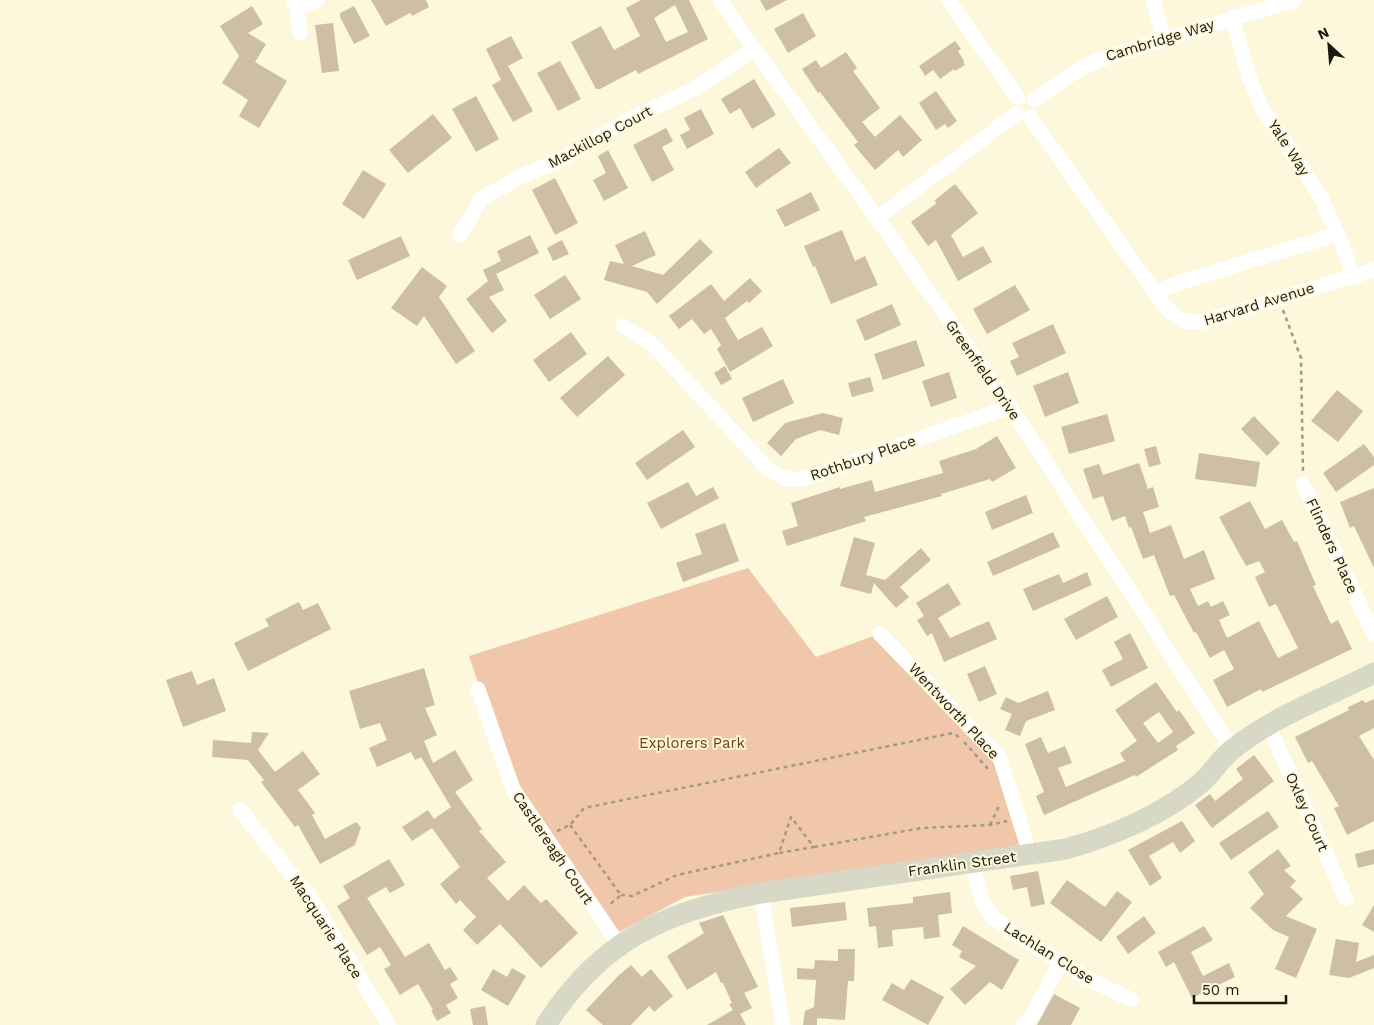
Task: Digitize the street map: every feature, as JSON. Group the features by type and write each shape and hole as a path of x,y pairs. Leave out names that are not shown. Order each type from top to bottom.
{"street":[{"path":"300,33 296,4 317,0"},
{"name":"Greenfield Drive","path":"721,0 1010,407 1232,749"},
{"path":"948,0 1018,98"},
{"path":"1153,0 1164,39"},
{"name":"Cambridge Way","path":"1034,100 1085,65 1118,53 1294,0"},
{"name":"Yale Way","path":"1232,18 1250,80 1261,106 1320,195 1338,234 1353,276"},
{"name":"Mackillop Court","path":"460,235 481,199 520,177 564,158 628,120 692,90 754,49"},
{"path":"877,218 1023,116 1036,112 1037,108 1034,100 1028,96 1018,98"},
{"path":"1018,98 1014,108 1023,116"},
{"name":"Harvard Avenue","path":"1023,116 1155,292 1176,317 1190,323 1205,321 1374,270"},
{"path":"1155,292 1172,285 1338,234"},
{"name":"Rothbury Place","path":"623,326 652,345 768,469 786,479 804,479 1010,407"},
{"name":"Flinders Place","path":"1303,484 1374,635"},
{"name":"Wentworth Place","path":"880,634 968,735 1000,758 1030,854"},
{"name":"Franklin Street","path":"546,1025 569,992 588,971 619,945 651,927 686,912 721,901 761,893 1066,849 1097,840 1128,827 1179,800 1203,781 1232,749 1268,725 1374,673"},
{"name":"Castlereagh Court","path":"478,689 514,789 619,945"},
{"name":"Oxley Court","path":"1268,725 1346,899"},
{"name":"Macquarie Place","path":"240,810 311,899 389,1025"},
{"name":"Lachlan Close","path":"973,862 983,903 992,918 1086,978 1132,1000"},
{"path":"761,893 783,1025"},
{"path":"1023,1025 1031,1017 1061,962"}],"path":[{"path":"1279,299 1301,358 1303,484"},
{"path":"556,832 570,825 584,808 953,733 968,735 993,778"},
{"path":"990,825 1002,801"},
{"path":"779,853 791,817 814,846"},
{"path":"598,915 621,895 632,896 677,875 814,846 922,828 990,825 1019,818"},
{"path":"570,825 621,895"}],"green space":[{"name":"Explorers Park","path":"748,568 816,657 879,634 1000,759 1035,843 685,897 619,932 514,788 469,656"}],"building":[{"path":"371,0 426,0 429,7 412,16 410,13 386,26"},
{"path":"641,0 689,0 708,39 638,74 636,70 600,89 596,89 571,42 601,26 614,50 640,36 626,8","holes":["675,5 688,32 666,42 654,18"]},
{"path":"760,0 787,0 766,11"},
{"path":"252,6 263,24 248,33 266,44 255,62 287,81 259,128 239,116 248,100 222,83 239,56 220,26"},
{"path":"354,6 370,36 354,44 340,17 340,13"},
{"path":"803,13 816,36 788,53 774,29"},
{"path":"333,23 339,71 322,73 315,25"},
{"path":"511,36 523,58 508,66 533,111 513,122 492,85 501,80 486,49"},
{"path":"955,41 961,49 958,51 965,65 955,71 954,69 940,79 933,70 925,76 919,66"},
{"path":"846,52 857,68 853,71 880,108 862,122 875,137 900,115 922,140 903,157 898,150 875,170 854,145 858,142 820,92 818,93 802,69 816,60 821,68"},
{"path":"560,61 581,99 558,111 537,73"},
{"path":"754,79 776,115 752,129 740,108 730,114 721,99"},
{"path":"936,91 957,121 948,128 945,124 936,130 919,103"},
{"path":"476,96 499,139 476,152 452,109"},
{"path":"701,109 714,134 687,149 680,135 690,130 684,118"},
{"path":"433,114 452,138 408,173 389,150"},
{"path":"666,128 673,141 662,147 674,170 652,182 633,145"},
{"path":"779,148 791,163 756,188 745,172"},
{"path":"608,150 628,188 604,201 593,180 606,173 598,156"},
{"path":"363,170 386,184 364,219 342,204"},
{"path":"555,178 578,223 555,235 532,190"},
{"path":"955,184 978,213 951,235 963,257 983,246 992,262 958,281 936,240 928,246 911,222 937,203 934,201"},
{"path":"811,192 820,210 785,227 776,210"},
{"path":"842,230 855,261 865,256 878,285 831,304 815,266 813,267 804,246"},
{"path":"645,231 656,255 632,266 663,275 700,239 713,252 657,304 647,292 604,280 610,261 624,264 615,245"},
{"path":"530,235 539,253 496,274 504,290 489,297 507,321 492,333 466,299 488,281 483,270 501,261 497,251"},
{"path":"401,236 410,256 357,280 348,260"},
{"path":"562,240 569,254 553,261 547,248"},
{"path":"422,267 447,286 439,297 475,351 456,364 424,316 417,326 391,308"},
{"path":"565,275 581,299 550,319 534,295"},
{"path":"750,278 762,291 749,303 747,301 725,318 738,340 762,327 773,346 730,372 717,349 721,345 711,329 704,334 692,319 679,329 669,316 711,284 724,301"},
{"path":"1015,285 1030,310 987,334 973,309"},
{"path":"892,304 901,325 865,341 856,320"},
{"path":"1053,324 1066,353 1017,376 1010,361 1019,357 1012,343"},
{"path":"571,332 587,354 549,382 533,360"},
{"path":"916,340 925,366 883,380 874,354"},
{"path":"608,356 625,375 577,417 560,398"},
{"path":"725,366 732,379 721,385 714,373"},
{"path":"949,372 957,398 931,407 922,381"},
{"path":"1068,372 1079,403 1045,417 1033,386"},
{"path":"870,377 874,391 852,397 848,383"},
{"path":"783,379 794,403 753,422 742,398"},
{"path":"1337,390 1363,411 1338,442 1311,421"},
{"path":"823,413 843,418 839,435 820,430 796,439 781,456 767,443 785,423"},
{"path":"1107,414 1115,441 1069,454 1061,427"},
{"path":"1254,416 1280,443 1267,456 1241,429"},
{"path":"683,430 695,447 647,480 635,463"},
{"path":"997,436 1016,468 992,482 990,479 941,494 942,496 864,517 866,521 787,546 782,531 798,526 791,503 840,487 840,489 872,480 875,492 943,473 939,461 976,449"},
{"path":"1364,444 1374,457 1374,465 1336,492 1323,473"},
{"path":"1156,446 1161,464 1149,467 1144,449"},
{"path":"1199,453 1260,462 1256,487 1195,479"},
{"path":"1139,463 1148,489 1153,487 1159,507 1143,512 1150,533 1171,525 1184,559 1204,550 1215,579 1190,589 1198,606 1208,601 1211,607 1223,601 1230,615 1219,620 1227,638 1259,621 1278,658 1298,648 1276,604 1269,607 1255,577 1265,572 1259,561 1246,566 1219,517 1250,501 1265,529 1282,520 1294,542 1297,541 1316,585 1313,586 1331,624 1338,620 1352,649 1262,692 1261,689 1227,707 1213,680 1234,669 1224,650 1210,658 1174,595 1170,596 1154,555 1143,559 1125,516 1112,521 1103,496 1093,499 1083,469 1099,464 1103,475"},
{"path":"688,482 696,496 713,487 719,498 661,529 647,503"},
{"path":"1374,488 1374,568 1354,526 1350,528 1340,502"},
{"path":"1026,495 1033,513 992,530 985,512"},
{"path":"725,523 739,561 683,582 676,563 702,554 695,534"},
{"path":"1053,532 1060,547 993,576 987,562"},
{"path":"854,537 875,543 866,575 885,580 921,548 931,560 900,587 909,597 896,608 874,583 871,594 840,586"},
{"path":"1087,572 1092,585 1033,611 1023,589 1059,574 1063,583"},
{"path":"948,583 961,604 938,618 950,638 989,621 997,639 944,662 932,633 927,636 917,620 924,616 916,603"},
{"path":"1107,596 1118,617 1076,640 1064,619"},
{"path":"299,602 303,610 318,603 331,629 248,671 234,643 269,626 265,619"},
{"path":"1130,633 1148,668 1111,687 1102,670 1123,659 1114,642"},
{"path":"985,666 997,694 979,702 967,674"},
{"path":"424,668 435,705 425,708 437,735 424,741 433,763 455,750 473,780 455,792 482,829 479,831 506,862 487,878 508,901 524,885 541,903 546,899 578,933 541,968 500,924 477,945 463,930 476,917 460,900 456,904 440,884 460,867 432,828 412,841 402,827 428,810 434,819 451,807 421,757 415,760 411,752 377,767 369,748 387,740 380,723 360,729 349,691"},
{"path":"192,671 197,685 214,678 226,711 183,727 166,680"},
{"path":"1156,682 1177,712 1179,710 1195,733 1176,746 1178,750 1136,777 1135,775 1044,815 1036,796 1044,792 1025,744 1041,737 1048,753 1065,746 1072,763 1058,768 1066,787 1125,761 1120,753 1137,741 1115,710","holes":["1159,712 1173,732 1158,743 1143,723"]},
{"path":"1048,691 1055,710 1026,721 1020,736 1005,730 1012,714 1000,709 1006,697 1018,703"},
{"path":"1374,699 1374,728 1359,736 1374,760 1374,821 1347,835 1334,808 1339,806 1312,761 1308,763 1295,737 1349,710 1348,707 1363,700 1365,703"},
{"path":"252,732 269,733 258,750 275,772 303,751 320,774 298,790 315,813 312,815 325,839 356,822 361,827 355,845 320,864 298,825 295,827 261,782 264,780 248,760 212,757 213,740 251,743"},
{"path":"1254,755 1274,781 1212,828 1195,805 1210,794 1215,801 1243,779 1236,769"},
{"path":"1268,811 1279,827 1231,860 1219,843"},
{"path":"1182,821 1195,841 1180,853 1173,842 1149,856 1162,878 1150,886 1128,850"},
{"path":"1278,849 1291,866 1284,870 1296,881 1290,887 1303,899 1286,916 1317,929 1296,978 1275,969 1289,937 1273,930 1250,908 1264,894 1248,872"},
{"path":"1374,849 1374,864 1358,868 1355,854"},
{"path":"389,859 405,885 390,893 386,887 367,898 405,957 429,943 445,970 450,967 458,979 450,984 458,998 446,1005 451,1013 437,1021 418,984 400,995 384,969 391,965 380,947 367,955 337,906 350,898 343,886"},
{"path":"1038,871 1045,904 1031,907 1027,887 1013,890 1010,876"},
{"path":"1067,880 1105,907 1117,891 1132,902 1101,942 1050,903"},
{"path":"950,892 952,913 938,915 940,937 924,939 923,927 892,930 893,946 878,948 876,926 869,927 867,908 913,903 913,897"},
{"path":"845,902 847,920 792,927 790,908"},
{"path":"1374,905 1374,932 1362,925"},
{"path":"723,915 758,987 744,993 752,1008 740,1014 746,1025 707,1025 733,1010 729,1004 732,1003 723,983 721,983 716,972 687,990 667,956 704,933 699,923"},
{"path":"1144,916 1156,933 1128,954 1116,937"},
{"path":"963,926 1019,960 1002,990 990,982 965,1005 950,989 976,966 959,957 962,951 952,945"},
{"path":"1204,926 1213,940 1191,952 1203,976 1229,963 1235,977 1192,998 1174,962 1166,967 1158,952"},
{"path":"1336,939 1359,943 1356,962 1374,955 1374,968 1349,978 1329,975"},
{"path":"838,949 855,949 854,981 848,981 845,1020 817,1018 817,1025 803,1025 805,1011 814,1007 816,980 797,979 797,968 814,969 815,960 838,961"},
{"path":"631,965 642,977 651,969 673,996 654,1012 649,1006 631,1025 603,1025 586,1010"},
{"path":"512,968 526,976 508,1006 481,990 493,969 507,977"},
{"path":"911,979 944,997 928,1025 882,1000 892,983 904,990"},
{"path":"1054,994 1080,1008 1071,1025 1037,1025"},
{"path":"485,1006 488,1025 473,1025 470,1009"}]}
